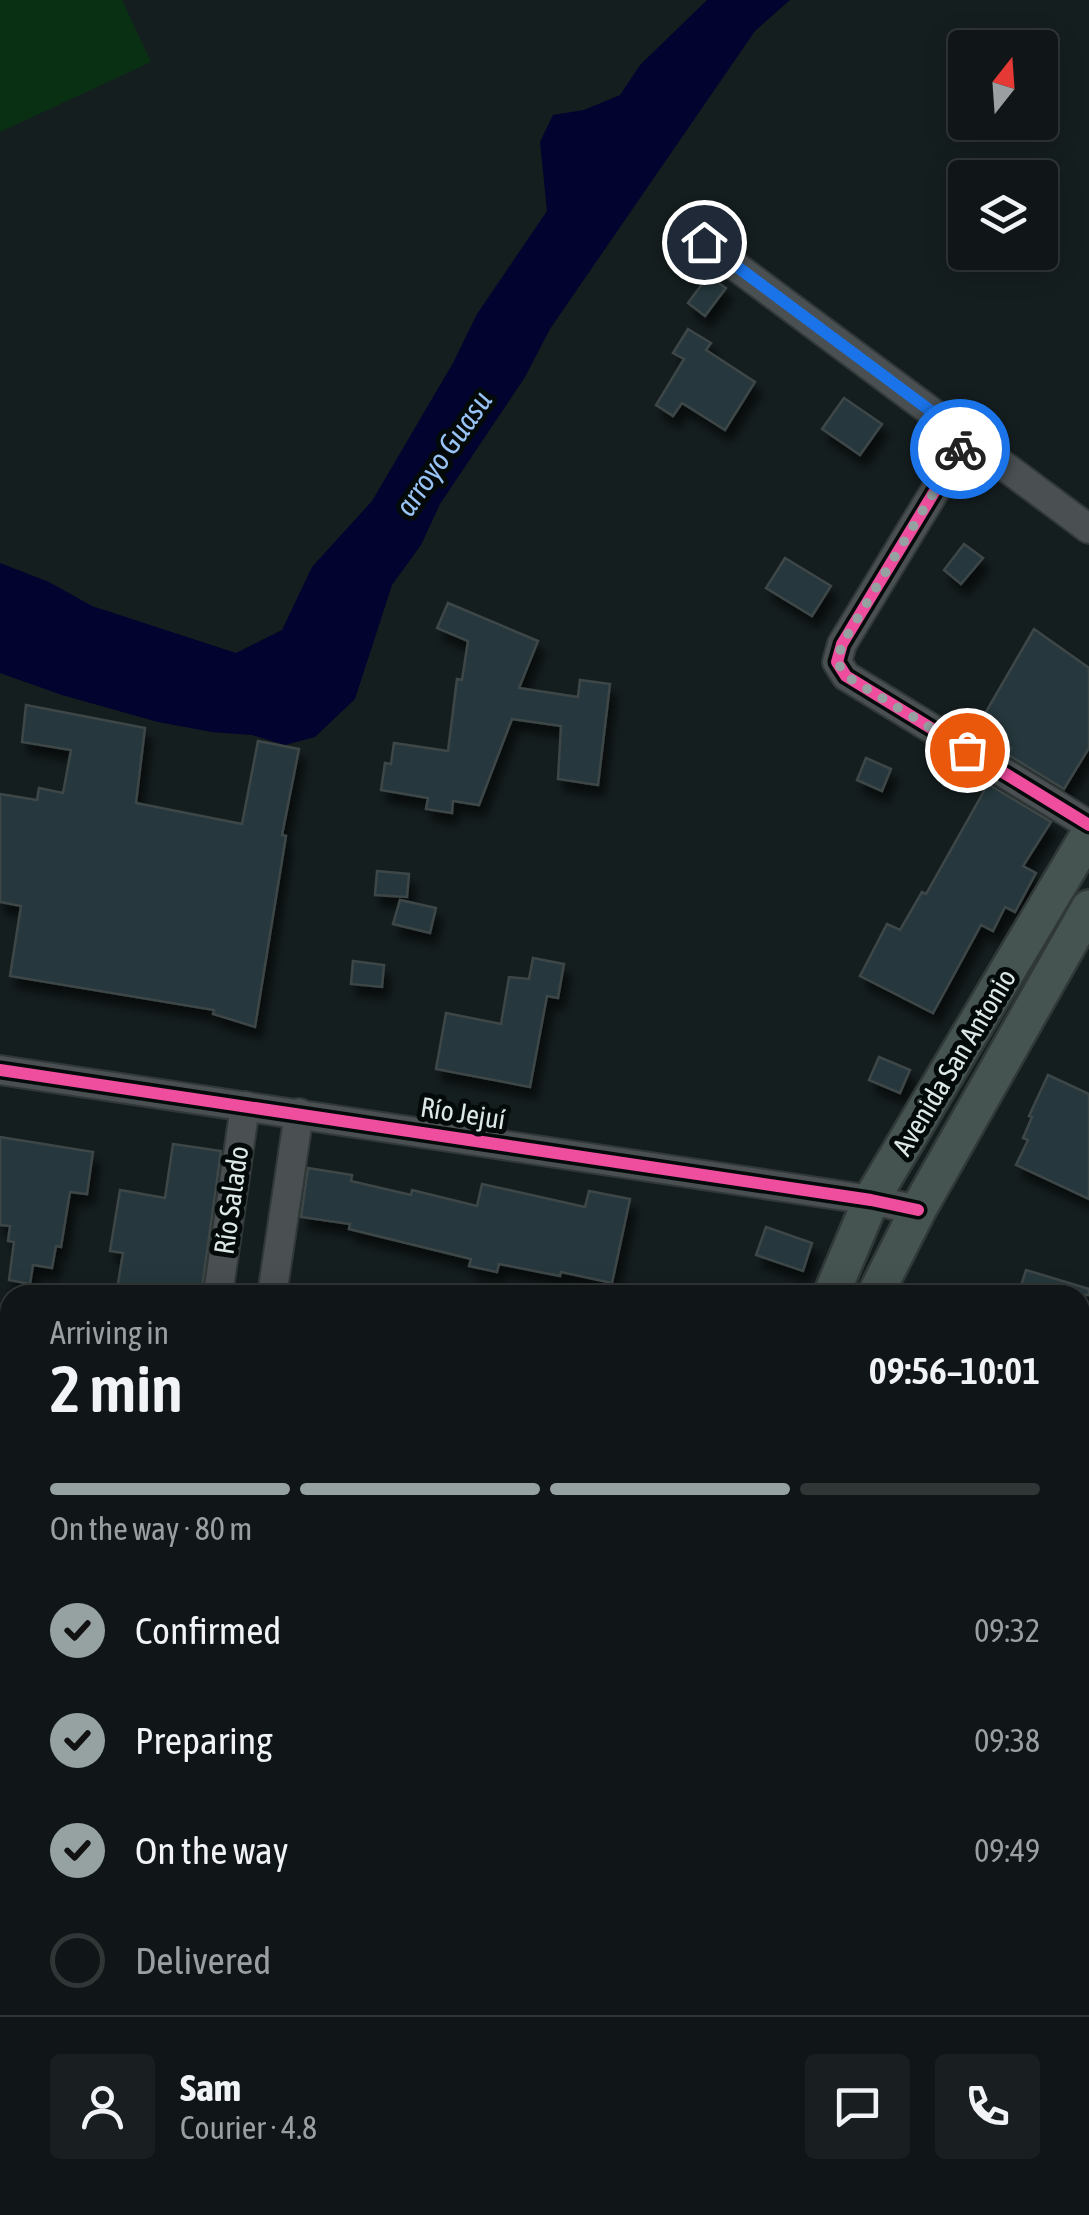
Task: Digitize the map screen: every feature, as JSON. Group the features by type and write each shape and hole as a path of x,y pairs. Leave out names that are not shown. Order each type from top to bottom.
{"main road":[{"name":"Avenida San Antonio","path":"835,1285 871,1200 1089,834"},
{"name":"Avenida San Antonio","path":"880,1285 918,1210 1089,908"}],"street":[{"path":"704,242 1089,529"},
{"path":"967,438 842,644 837,662 846,676 1089,825"},
{"name":"Río Jejuí","path":"0,1070 918,1210"},
{"name":"Río Salado","path":"219,1285 245,1106"},
{"name":"Río Salado","path":"273,1285 299,1114"}],"green space":[{"path":"0,0 122,0 151,62 0,132"}],"water":[{"name":"arroyo Guasu","path":"707,0 790,0 755,31 550,329 525,377 440,504 421,545 392,585 355,699 315,737 285,745 252,735 158,722 0,673 0,563 49,582 92,606 236,653 282,630 312,567 372,501 453,363 477,314 547,211 540,142 553,115 584,110 620,95 640,65"}],"building":[{"path":"708,276 726,288 705,316 688,303"},
{"path":"688,329 711,343 706,350 755,382 725,430 682,403 673,416 656,405 684,359 673,353"},
{"path":"844,398 882,424 860,455 822,429"},
{"path":"964,544 983,558 961,584 944,570"},
{"path":"785,558 831,586 812,616 766,588"},
{"path":"448,603 538,641 519,688 578,697 580,680 610,684 598,785 558,779 561,726 512,719 479,805 453,801 452,813 426,809 428,798 381,790 385,763 391,764 394,743 448,751 457,679 462,680 468,641 437,628"},
{"path":"1034,629 1089,668 1089,748 1064,789 1007,754 1011,748 979,724"},
{"path":"26,705 145,728 136,803 242,824 258,741 299,749 282,835 286,836 255,1027 213,1014 214,1010 10,976 21,906 0,902 0,794 37,800 39,788 63,793 71,750 22,742"},
{"path":"866,758 891,769 882,791 857,780"},
{"path":"988,784 1051,822 1023,866 1036,873 1015,912 1005,907 993,931 981,925 933,1013 860,976 887,924 900,930 922,892 926,894"},
{"path":"377,871 409,874 407,897 375,895"},
{"path":"400,900 436,908 430,933 393,924"},
{"path":"533,958 564,964 558,998 547,996 530,1087 436,1069 446,1013 501,1024 509,977 529,979"},
{"path":"353,961 384,965 382,987 351,984"},
{"path":"879,1057 910,1070 900,1093 869,1080"},
{"path":"1048,1075 1089,1094 1089,1199 1016,1165 1028,1140 1023,1138 1032,1117 1029,1116"},
{"path":"0,1137 93,1152 87,1194 70,1192 61,1247 56,1246 52,1268 33,1265 30,1284 9,1280 14,1242 8,1241 10,1226 0,1225"},
{"path":"173,1144 221,1151 202,1285 118,1285 123,1253 110,1251 120,1190 165,1198"},
{"path":"308,1168 352,1175 351,1181 411,1195 412,1190 477,1206 482,1184 585,1207 589,1191 630,1199 612,1283 499,1264 497,1272 469,1266 471,1259 349,1229 350,1224 301,1217"},
{"path":"766,1227 812,1243 803,1271 756,1255"},
{"path":"1026,1270 1076,1285 1021,1285"}],"cycle path":[{"path":"967,438 842,644 837,662 846,676 1089,825"},
{"path":"0,1070 918,1210"}],"way so far":[{"path":"960,449 842,644 837,662 846,676 967,750"}],"route":[{"path":"704,242 967,438 960,449"}]}
